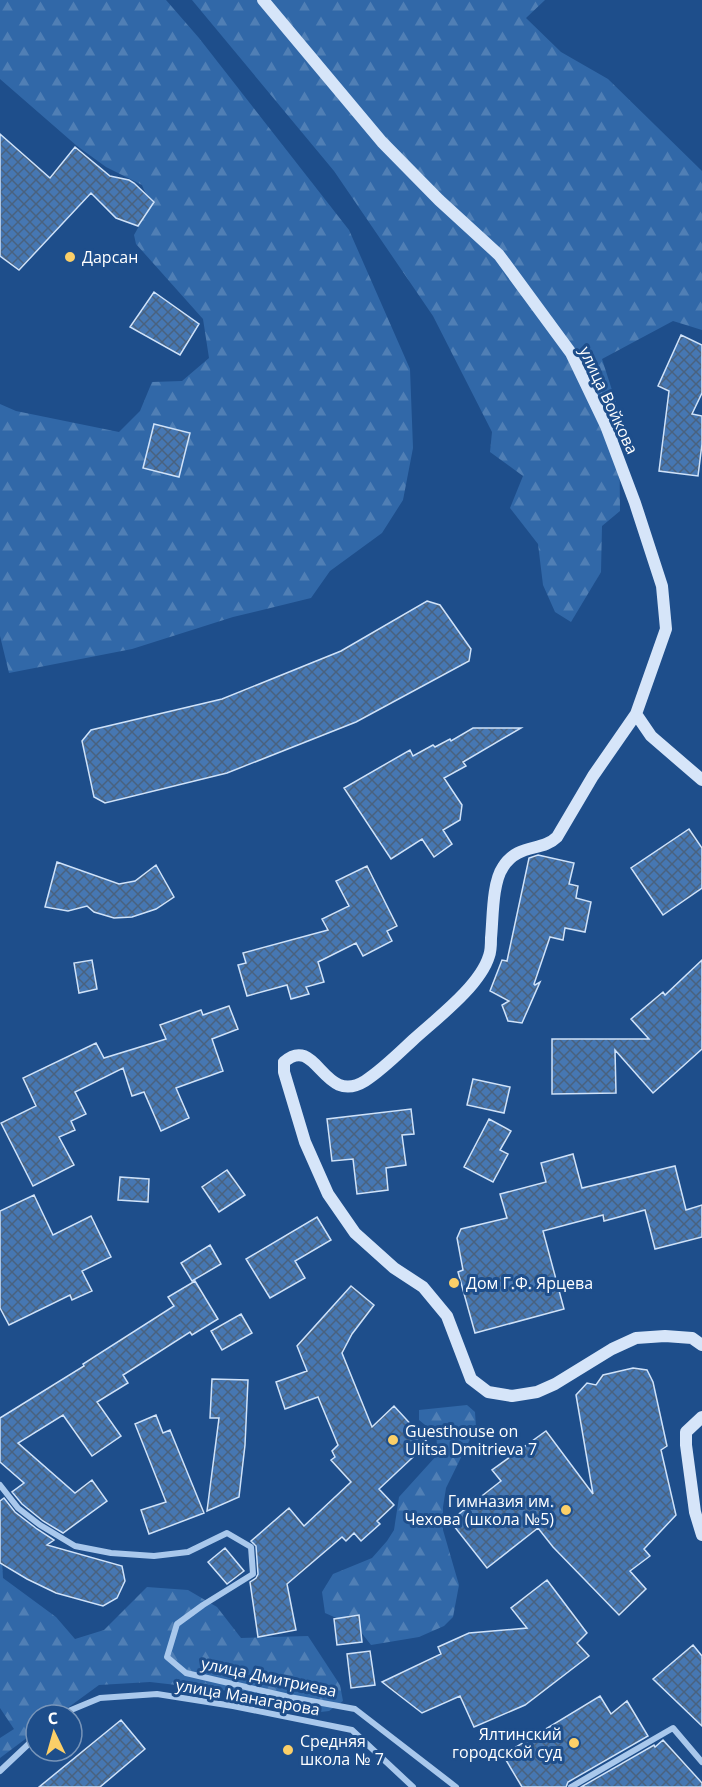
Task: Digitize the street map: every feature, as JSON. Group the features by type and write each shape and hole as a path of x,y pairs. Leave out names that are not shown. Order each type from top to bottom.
{"street":[{"name":"улица Войкова","path":"263,0 382,142 439,200 499,255 571,353 606,426 635,504 662,586 666,629 636,714 593,776 557,837 548,844 523,850 502,867 497,883 490,956 464,993 364,1082 346,1086 335,1083 308,1057 301,1054 292,1055 284,1062 284,1072 305,1142 328,1194 355,1233 394,1268 423,1287 447,1316 471,1379 488,1392 512,1396 537,1392 555,1384 612,1349 636,1338 665,1336 692,1338 702,1345"},
{"path":"636,714 651,736 702,780"},
{"path":"702,1417 686,1432 686,1445 695,1512 702,1534"},
{"name":"улица Дмитриева","path":"0,1485 18,1508 39,1525 75,1546 111,1553 154,1556 188,1552 227,1533 250,1547 253,1574 177,1624 167,1657 186,1673 289,1697 355,1709 456,1787"},
{"name":"улица Манагарова","path":"84,1705 100,1698 157,1694 233,1706 352,1730 413,1787"},
{"path":"571,1787 673,1728 702,1762"},
{"path":"0,1771 24,1748"}],"green space":[{"path":"0,0 166,0 199,38 349,230 410,369 413,448 403,500 382,533 330,571 311,598 233,617 132,649 9,673 0,636 0,404 16,411 119,432 140,411 152,382 182,381 209,358 203,319 136,244 134,235 151,205 142,185 106,167 77,146 0,79"},
{"path":"192,0 545,0 526,18 561,52 608,79 702,171 702,330 673,321 602,359 619,412 620,511 602,526 601,572 571,622 555,612 543,585 538,544 510,508 523,476 490,452 492,432 433,316 334,171"},
{"path":"467,1405 475,1412 476,1427 446,1488 443,1507 443,1530 459,1585 453,1617 444,1626 419,1637 371,1645 357,1627 325,1613 322,1592 333,1574 372,1558 387,1541 394,1530 399,1497 438,1454 436,1434 419,1420 419,1410"},
{"path":"0,1527 3,1578 56,1617 75,1639 104,1630 147,1587 188,1590 217,1607 241,1638 308,1636 340,1685 343,1701 329,1711 312,1713 256,1694 150,1682 99,1685 74,1703 24,1703 24,1740 0,1758 0,1738 14,1729 0,1708"}],"building":[{"path":"0,134 50,178 75,147 110,176 134,183 154,202 138,226 116,218 91,193 19,270 0,256"},
{"path":"154,292 199,324 180,355 130,327"},
{"path":"681,335 702,345 702,393 692,414 702,416 702,444 698,476 659,471 669,391 658,386"},
{"path":"154,424 190,433 179,477 143,468"},
{"path":"427,601 440,605 471,649 469,661 356,722 227,773 105,803 94,797 82,741 91,730 222,699 341,651"},
{"path":"473,728 521,728 463,762 466,766 444,778 462,805 460,820 443,830 452,844 434,857 422,839 391,859 344,788 410,750 413,756 433,745 435,747 450,739 451,741"},
{"path":"689,829 702,848 702,888 663,915 631,868"},
{"path":"538,855 574,863 569,884 578,886 576,898 591,902 585,932 565,928 563,940 550,937 534,984 540,982 522,1023 508,1021 502,1005 509,1001 490,991 502,960 507,961 529,858"},
{"path":"57,862 119,884 135,881 156,865 174,897 156,909 132,917 114,918 94,912 87,906 68,911 45,907"},
{"path":"367,866 397,926 387,931 392,941 363,956 356,943 318,962 324,982 306,987 309,994 291,999 287,985 247,996 238,965 246,963 243,953 328,930 322,919 349,906 336,881"},
{"path":"92,960 97,989 79,993 74,963"},
{"path":"702,960 702,1049 653,1093 615,1050 616,1093 552,1094 552,1039 649,1039 631,1019 663,992 665,995"},
{"path":"229,1006 238,1029 212,1039 223,1071 176,1088 189,1118 161,1131 144,1092 132,1096 123,1068 75,1092 86,1114 71,1121 75,1130 59,1137 74,1165 33,1186 1,1123 36,1106 23,1078 96,1043 104,1058 166,1039 160,1025 201,1010 203,1015"},
{"path":"473,1079 510,1087 504,1113 467,1105"},
{"path":"411,1109 414,1134 402,1135 406,1165 386,1168 388,1190 357,1194 353,1159 332,1161 327,1119"},
{"path":"489,1119 511,1131 500,1150 508,1154 493,1182 464,1167"},
{"path":"573,1154 582,1188 675,1166 686,1210 702,1205 702,1237 655,1249 645,1210 604,1221 603,1215 543,1231 564,1309 475,1333 458,1272 463,1270 457,1238 461,1229 507,1218 500,1194 546,1182 541,1163"},
{"path":"227,1170 245,1195 219,1212 202,1187"},
{"path":"120,1177 149,1179 148,1202 118,1200"},
{"path":"34,1195 53,1235 91,1216 111,1257 82,1271 92,1291 72,1300 70,1295 9,1325 0,1308 0,1211"},
{"path":"317,1217 331,1240 295,1261 305,1278 270,1298 246,1259"},
{"path":"210,1245 221,1264 192,1281 181,1263"},
{"path":"195,1281 218,1319 192,1335 190,1332 123,1375 128,1383 97,1402 121,1436 92,1456 63,1415 18,1443 75,1493 92,1480 107,1501 63,1533 43,1521 22,1504 12,1492 24,1483 0,1462 0,1418 174,1306 168,1297"},
{"path":"351,1286 374,1305 352,1334 342,1353 372,1427 394,1406 428,1443 379,1489 394,1505 377,1521 380,1524 361,1541 354,1533 346,1541 342,1537 287,1584 296,1630 258,1637 250,1582 258,1574 256,1546 251,1541 289,1508 304,1526 351,1482 331,1460 335,1457 332,1451 338,1445 318,1397 285,1409 276,1382 307,1371 297,1346"},
{"path":"241,1314 252,1333 222,1350 211,1331"},
{"path":"633,1368 647,1370 653,1382 667,1446 661,1450 676,1515 644,1549 650,1556 630,1571 646,1589 619,1615 553,1547 538,1528 487,1568 450,1521 501,1481 492,1470 546,1431 593,1494 576,1395 587,1383 596,1385 603,1375"},
{"path":"212,1379 248,1380 245,1445 239,1497 207,1511 219,1418 210,1418"},
{"path":"156,1415 163,1433 170,1430 204,1513 149,1534 141,1510 166,1502 135,1424"},
{"path":"4,1498 15,1512 54,1540 47,1545 122,1566 125,1581 117,1598 103,1606 56,1593 0,1563 0,1501"},
{"path":"225,1548 244,1571 227,1584 208,1562"},
{"path":"547,1580 587,1633 577,1643 589,1656 525,1705 474,1727 460,1696 422,1713 382,1682 441,1654 438,1647 469,1633 527,1628 511,1608"},
{"path":"359,1615 362,1642 337,1645 334,1619"},
{"path":"693,1645 702,1656 702,1726 653,1679"},
{"path":"370,1651 375,1685 351,1688 347,1654"},
{"name":"Ялтинский городской суд","path":"600,1696 611,1714 627,1701 648,1736 568,1782 566,1787 522,1787 503,1755"},
{"path":"121,1720 145,1749 100,1787 39,1787 68,1763 84,1763 84,1750"},
{"path":"663,1740 702,1783 702,1787 581,1787 654,1745 655,1747"}],"place":[{"name":"Дарсан","path":"70,257"},
{"name":"Дом Г.Ф. Ярцева","path":"454,1283"},
{"name":"Guesthouse on Ulitsa Dmitrieva 7","path":"393,1440"},
{"name":"Гимназия им. Чехова (школа №5)","path":"566,1510"},
{"name":"Ялтинский городской суд","path":"574,1743"},
{"name":"Средняя школа № 7","path":"288,1750"}]}
